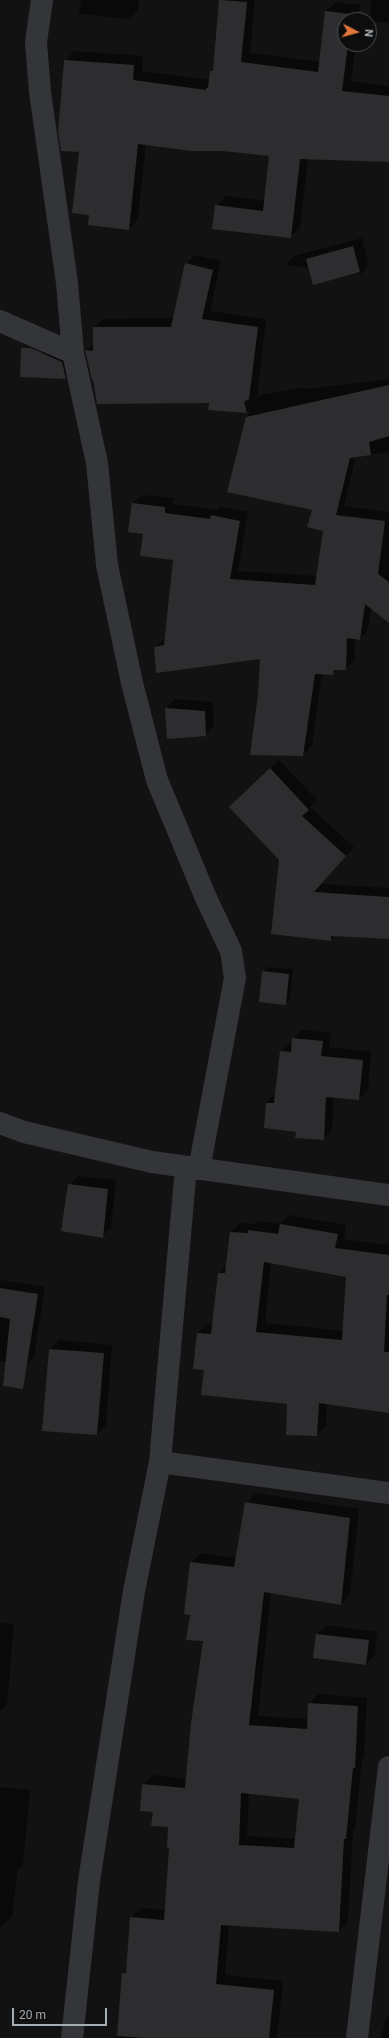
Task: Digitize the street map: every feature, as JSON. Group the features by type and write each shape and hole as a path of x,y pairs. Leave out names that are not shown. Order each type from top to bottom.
{"street":[{"path":"42,0 36,42 40,92 67,283 73,353 97,463 107,565 132,683 157,780 231,951 235,978 192,1168 160,1462 134,1591 90,1881 72,2038"},
{"path":"0,320 73,353"},
{"path":"0,1123 24,1132 152,1162 389,1195"},
{"path":"160,1462 389,1493"},
{"path":"357,2038 389,1767"}],"building":[{"path":"219,0 247,2 241,62 318,72 325,11 337,12 337,52 347,52 342,91 389,96 389,162 300,159 291,238 212,229 215,205 263,211 269,156 223,151 191,151 138,144 129,230 88,225 89,215 72,213 79,152 61,151 58,132 64,60 134,65 133,80 206,90 206,88 208,88 210,71 213,71"},
{"path":"353,246 360,272 313,285 306,259"},
{"path":"185,263 213,270 202,319 258,327 249,399 244,402 247,413 208,410 209,403 97,404 93,380 85,350 93,351 93,327 171,327"},
{"path":"21,348 31,348 62,362 66,379 20,377"},
{"path":"389,385 389,436 369,442 371,455 350,458 336,515 385,521 378,574 389,582 389,623 365,604 360,640 347,638 346,670 334,670 333,675 315,674 303,756 250,755 258,695 260,659 156,673 154,647 164,645 173,560 140,556 143,534 128,532 132,503 165,507 165,513 210,519 211,515 240,521 230,579 315,585 323,531 307,527 312,510 227,492 246,417"},
{"path":"165,708 205,711 206,736 167,739"},
{"path":"270,768 309,810 302,816 346,856 314,892 389,897 389,939 331,936 331,941 271,934 279,860 229,807"},
{"path":"262,971 289,974 286,1005 259,1002"},
{"path":"292,1038 323,1041 321,1056 363,1060 359,1100 326,1097 324,1140 295,1138 296,1132 264,1128 266,1103 274,1103 280,1051 291,1052"},
{"path":"68,1184 108,1189 103,1238 61,1231"},
{"path":"280,1224 338,1234 335,1248 389,1255 389,1295 387,1295 384,1352 389,1352 389,1413 319,1403 317,1436 286,1435 287,1404 201,1395 204,1370 193,1369 197,1333 211,1334 218,1273 225,1273 230,1232 248,1233 248,1230 278,1234","holes":["264,1262 346,1277 342,1340 256,1332"]},
{"path":"0,1288 38,1294 23,1389 3,1386 10,1319 0,1317"},
{"path":"49,1349 104,1353 97,1435 42,1431"},
{"path":"245,1502 350,1518 341,1605 264,1592 249,1725 307,1729 308,1703 358,1706 355,1768 353,1768 346,1839 344,1839 339,1932 221,1925 216,1984 274,1990 269,2038 147,2038 117,2036 122,1973 126,1973 130,1917 164,1920 169,1848 167,1848 168,1827 151,1826 153,1812 140,1811 142,1784 185,1788 191,1723 203,1641 186,1640 190,1615 184,1614 190,1562 234,1567","holes":["241,1793 299,1799 294,1848 239,1845"]},
{"path":"316,1634 369,1640 366,1665 313,1658"}]}
